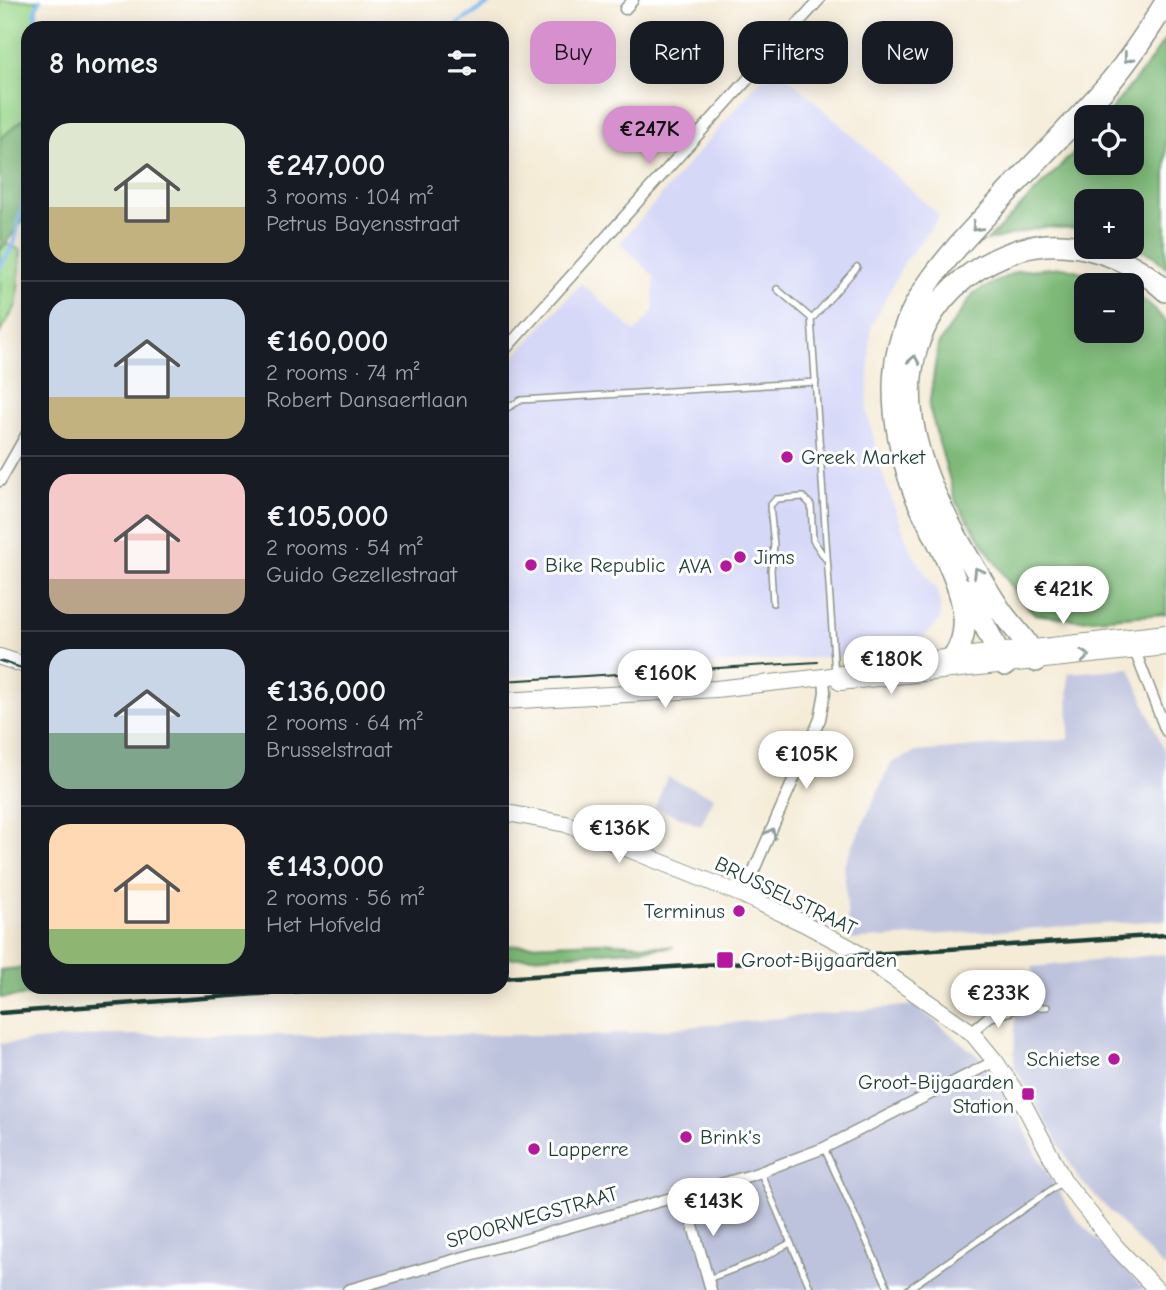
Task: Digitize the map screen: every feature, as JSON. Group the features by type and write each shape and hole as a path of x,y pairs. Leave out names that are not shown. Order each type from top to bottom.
{"highway":[{"path":"953,657 964,631 964,605 913,489 902,448 894,400 895,369 901,339 930,279 1101,94 1144,38 1166,2"},
{"path":"1033,654 1003,614 953,533 934,493 913,424 912,371 917,343 946,295 966,277 991,261 1020,250 1048,245 1077,246 1108,254 1140,270 1166,291"},
{"path":"951,571 966,589 1002,658"}],"street":[{"path":"509,345 819,0"},
{"path":"0,481 21,444"},
{"path":"831,677 842,683 1002,658 1132,643 1166,632"},
{"path":"1132,643 1166,647"},
{"path":"1132,643 1166,731"},
{"path":"0,657 21,664"},
{"path":"509,701 716,689 831,677 899,663 953,657 1002,658"},
{"path":"743,895 820,719 831,677"},
{"name":"BRUSSELSTRAAT","path":"509,813 566,824 743,895 803,923 849,948 971,1032 995,1060 1023,1103 1064,1181 1116,1247 1157,1290"},
{"path":"971,1032 990,1016 1015,1008"},
{"name":"SPOORWEGSTRAAT","path":"348,1290 760,1171 824,1148 995,1060"},
{"path":"684,1194 709,1285"}],"lane":[{"path":"811,319 858,267"},
{"path":"777,289 811,319 830,599 831,677"},
{"path":"509,407 522,400 816,382"},
{"path":"773,603 771,570 774,545 770,506 776,499 803,497 811,505 813,540 827,561"},
{"path":"1015,1008 1047,1007"},
{"path":"824,1148 889,1290"},
{"path":"760,1171 811,1290"},
{"path":"907,1290 1064,1181"},
{"path":"709,1285 790,1243"}],"shaded area":[{"path":"757,84 796,84 940,216 904,263 871,327 867,411 882,473 910,549 940,596 940,620 923,638 844,656 509,677 509,363 581,283 635,332 653,312 654,276 620,243"},
{"path":"1130,668 1166,755 1166,920 849,940 844,864 891,763 915,752 1069,739 1068,673"},
{"path":"667,777 714,797 701,826 655,807"},
{"path":"1166,954 1166,1267 1162,1266 1079,1179 1014,1066 1016,997 1035,990 1032,967"},
{"path":"915,1005 984,1061 1011,1100 1038,1157 1074,1216 1145,1290 0,1290 0,1044 102,1035 604,1035"}],"green space":[{"path":"0,0 37,0 37,21 21,21 21,126 0,146"},
{"path":"1166,38 1166,268 1153,255 1144,251 1144,189 1074,189 1074,228 1042,227 987,241 1074,152 1074,175 1144,175 1144,105 1115,105"},
{"path":"21,121 21,223 0,251 0,139"},
{"path":"0,234 2,242 21,250 17,304 0,333"},
{"path":"1063,267 1086,273 1074,273 1074,343 1144,343 1144,301 1166,322 1166,614 1078,620 1035,614 1018,597 956,502 929,407 938,345 974,293 1017,271"},
{"path":"600,942 674,947 509,959 509,946"},
{"path":"21,968 21,994 44,994 0,998 0,970"}],"waterway":[{"path":"37,21 35,10 40,0"},
{"path":"462,21 494,0"},
{"path":"0,267 14,244 21,212"}],"tram line":[{"path":"0,661 21,668"},
{"path":"509,681 818,662"}],"railway":[{"path":"509,978 1166,935"},
{"path":"0,1013 258,994"}],"place":[{"name":"Greek Market","path":"787,457"},
{"name":"Jims","path":"740,557"},
{"name":"Bike Republic","path":"531,565"},
{"name":"AVA","path":"726,566"},
{"name":"Terminus","path":"739,911"},
{"name":"Groot-Bijgaarden","path":"725,960"},
{"name":"Schietse","path":"1114,1059"},
{"name":"Groot-Bijgaarden Station","path":"1028,1094"},
{"name":"Brink's","path":"686,1137"},
{"name":"Lapperre","path":"534,1149"}]}
